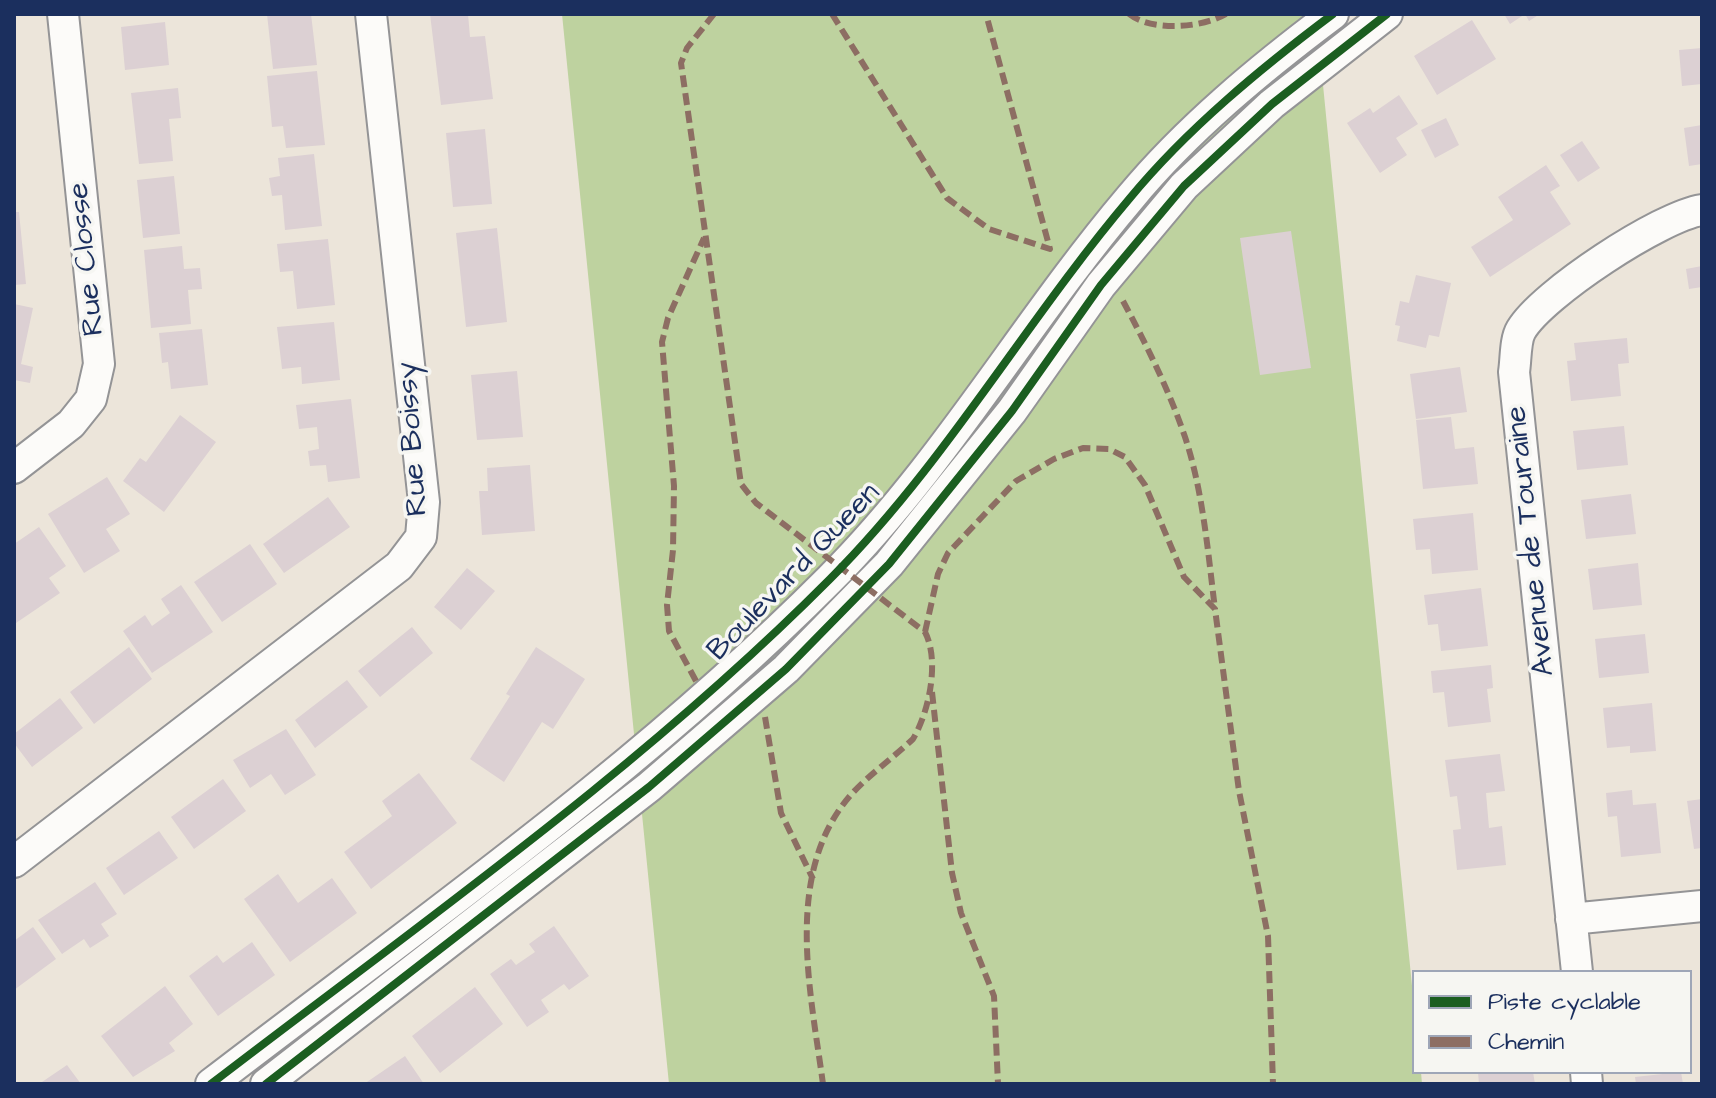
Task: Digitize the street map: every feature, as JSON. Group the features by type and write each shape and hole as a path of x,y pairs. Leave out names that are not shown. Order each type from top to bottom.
{"street":[{"name":"Rue Closse","path":"14,468 71,424 81,412 91,399 99,364 63,14"},
{"name":"Rue Boissy","path":"14,862 399,566 421,537 424,502 371,14"},
{"name":"Boulevard Queen","path":"211,1084 565,812 713,690 830,579 954,435 1067,277 1132,194 1212,115 1333,14"},
{"name":"Boulevard Queen","path":"271,1082 586,837 786,669 889,564 1012,411 1101,285 1159,213 1262,113 1387,14"},
{"path":"1305,35 1326,61"},
{"name":"Avenue de Touraine","path":"1577,970 1514,372 1520,331 1535,313 1599,262 1672,219 1702,210"},
{"path":"565,812 586,837"},
{"path":"1571,919 1702,906"},
{"path":"251,1053 271,1082"}],"green space":[{"path":"562,14 1316,14 1412,986 1412,1074 1421,1074 1422,1084 669,1084"}],"building":[{"path":"267,14 311,14 317,65 273,69"},
{"path":"430,14 468,14 470,37 485,36 493,99 441,105"},
{"path":"1504,14 1525,14 1510,24"},
{"path":"1525,14 1540,14 1529,21"},
{"path":"1472,20 1496,59 1437,95 1414,56"},
{"path":"165,22 169,65 125,70 121,27"},
{"path":"1702,48 1702,84 1682,86 1679,50"},
{"path":"317,71 325,145 286,148 283,126 272,127 267,76"},
{"path":"178,88 181,118 169,119 173,161 139,164 131,93"},
{"path":"1399,95 1418,124 1396,138 1407,155 1380,173 1347,123 1370,108 1373,113"},
{"path":"1446,118 1459,145 1435,158 1421,130"},
{"path":"1702,125 1702,164 1689,166 1684,128"},
{"path":"485,129 492,204 453,207 446,133"},
{"path":"1582,141 1600,168 1578,182 1560,155"},
{"path":"314,154 322,226 285,230 282,195 272,196 269,178 280,176 278,158"},
{"path":"1546,165 1560,186 1550,192 1571,224 1490,277 1471,247 1513,220 1498,197"},
{"path":"174,176 180,234 143,238 137,180"},
{"path":"14,212 19,212 26,284 14,285"},
{"path":"497,228 507,322 466,327 456,233"},
{"path":"1291,231 1311,368 1260,375 1240,238"},
{"path":"328,239 335,305 297,309 293,271 280,272 277,244"},
{"path":"182,246 184,269 200,268 202,289 188,290 191,324 151,328 144,250"},
{"path":"1702,266 1702,287 1689,289 1686,269"},
{"path":"1416,275 1451,283 1439,337 1429,335 1426,348 1397,341 1400,326 1395,325 1400,301 1409,303"},
{"path":"14,304 33,308 21,364 33,367 30,383 14,380"},
{"path":"334,322 340,380 302,384 301,367 282,369 277,327"},
{"path":"202,329 208,385 171,389 168,362 162,363 159,333"},
{"path":"1627,338 1629,363 1618,364 1621,396 1571,401 1567,361 1576,360 1574,343"},
{"path":"1460,367 1467,412 1416,419 1410,374"},
{"path":"517,371 523,437 477,440 471,375"},
{"path":"351,399 360,478 328,482 326,465 310,466 308,451 319,449 317,427 299,429 296,405"},
{"path":"180,415 216,442 164,512 123,481 140,458 146,462"},
{"path":"1451,417 1455,449 1474,447 1478,484 1423,489 1416,420"},
{"path":"1624,426 1628,465 1577,470 1573,431"},
{"path":"530,465 535,531 482,535 479,491 488,491 487,468"},
{"path":"107,477 130,514 106,529 120,551 84,573 48,514"},
{"path":"1631,494 1636,534 1586,539 1581,500"},
{"path":"328,497 350,527 284,573 263,544"},
{"path":"1473,513 1478,570 1432,574 1430,549 1416,550 1413,519"},
{"path":"39,527 66,566 49,578 60,593 16,623 14,544"},
{"path":"250,544 277,584 222,622 194,582"},
{"path":"1638,563 1642,605 1593,610 1588,569"},
{"path":"467,568 495,591 461,630 434,607"},
{"path":"181,585 213,632 152,673 123,631 145,615 152,626 170,613 161,599"},
{"path":"1481,588 1488,646 1441,651 1438,624 1428,625 1424,595"},
{"path":"412,627 433,653 380,697 358,671"},
{"path":"1645,634 1649,673 1599,678 1595,639"},
{"path":"129,647 152,679 94,724 70,692"},
{"path":"536,647 585,679 553,729 542,722 504,782 470,759 510,696 506,694"},
{"path":"1491,665 1493,688 1487,689 1491,722 1448,727 1444,692 1433,693 1431,671"},
{"path":"347,680 368,707 315,748 295,720"},
{"path":"60,698 83,728 32,767 14,743 14,734"},
{"path":"1652,703 1656,751 1630,753 1630,746 1607,748 1603,708"},
{"path":"286,729 316,775 285,795 271,774 250,788 233,760"},
{"path":"1500,754 1505,791 1486,793 1489,828 1502,826 1506,865 1457,870 1453,830 1461,829 1457,796 1450,797 1445,760"},
{"path":"419,773 457,823 371,889 344,852 392,816 382,801"},
{"path":"223,779 246,811 194,849 171,817"},
{"path":"1632,790 1633,805 1656,803 1661,853 1621,857 1617,816 1608,817 1606,793"},
{"path":"1702,799 1702,848 1694,849 1687,801"},
{"path":"159,831 178,858 124,895 106,868"},
{"path":"278,874 298,903 332,878 357,913 290,962 244,899"},
{"path":"95,882 117,914 101,924 109,936 90,948 84,939 62,954 38,920"},
{"path":"554,926 589,976 569,990 564,984 541,1000 549,1012 527,1027 490,974 511,959 516,965 535,952 529,944"},
{"path":"33,927 56,959 14,990 14,941"},
{"path":"252,942 275,975 218,1016 189,976 217,955 223,963"},
{"path":"165,986 193,1024 169,1043 175,1051 133,1077 101,1036"},
{"path":"475,987 503,1024 440,1073 412,1036"},
{"path":"405,1056 424,1084 364,1084"},
{"path":"67,1065 81,1084 39,1084"},
{"path":"1478,1074 1533,1074 1535,1084 1479,1084"},
{"path":"1681,1074 1683,1084 1636,1084 1635,1077"}],"marked path":[{"path":"714,14 687,48 681,63 741,484 756,503 925,632 932,657 928,701 913,739 849,797 828,828 815,862 807,936 823,1084"},
{"path":"832,14 947,198 989,229 1050,249 986,14"},
{"path":"1129,14 1150,24 1163,26 1191,25 1226,14"},
{"path":"696,681 669,631 667,605 673,550 674,486 662,342 668,318 704,238"},
{"path":"1123,301 1165,385 1191,458 1204,522 1215,609"},
{"path":"925,632 938,574 948,553 1016,481 1054,459 1083,448 1109,449 1125,457 1145,485 1184,577 1215,609 1239,791 1268,936 1273,1084"},
{"path":"932,692 952,873 961,913 994,996 998,1084"},
{"path":"765,717 781,813 813,879"}],"cycle path":[{"path":"211,1084 529,842 684,715 758,648 830,579 911,488 1092,245 1152,172 1226,100 1333,14"},
{"path":"266,1084 649,787 786,669 889,564 1012,411 1101,285 1184,186 1272,104 1387,14"}]}
